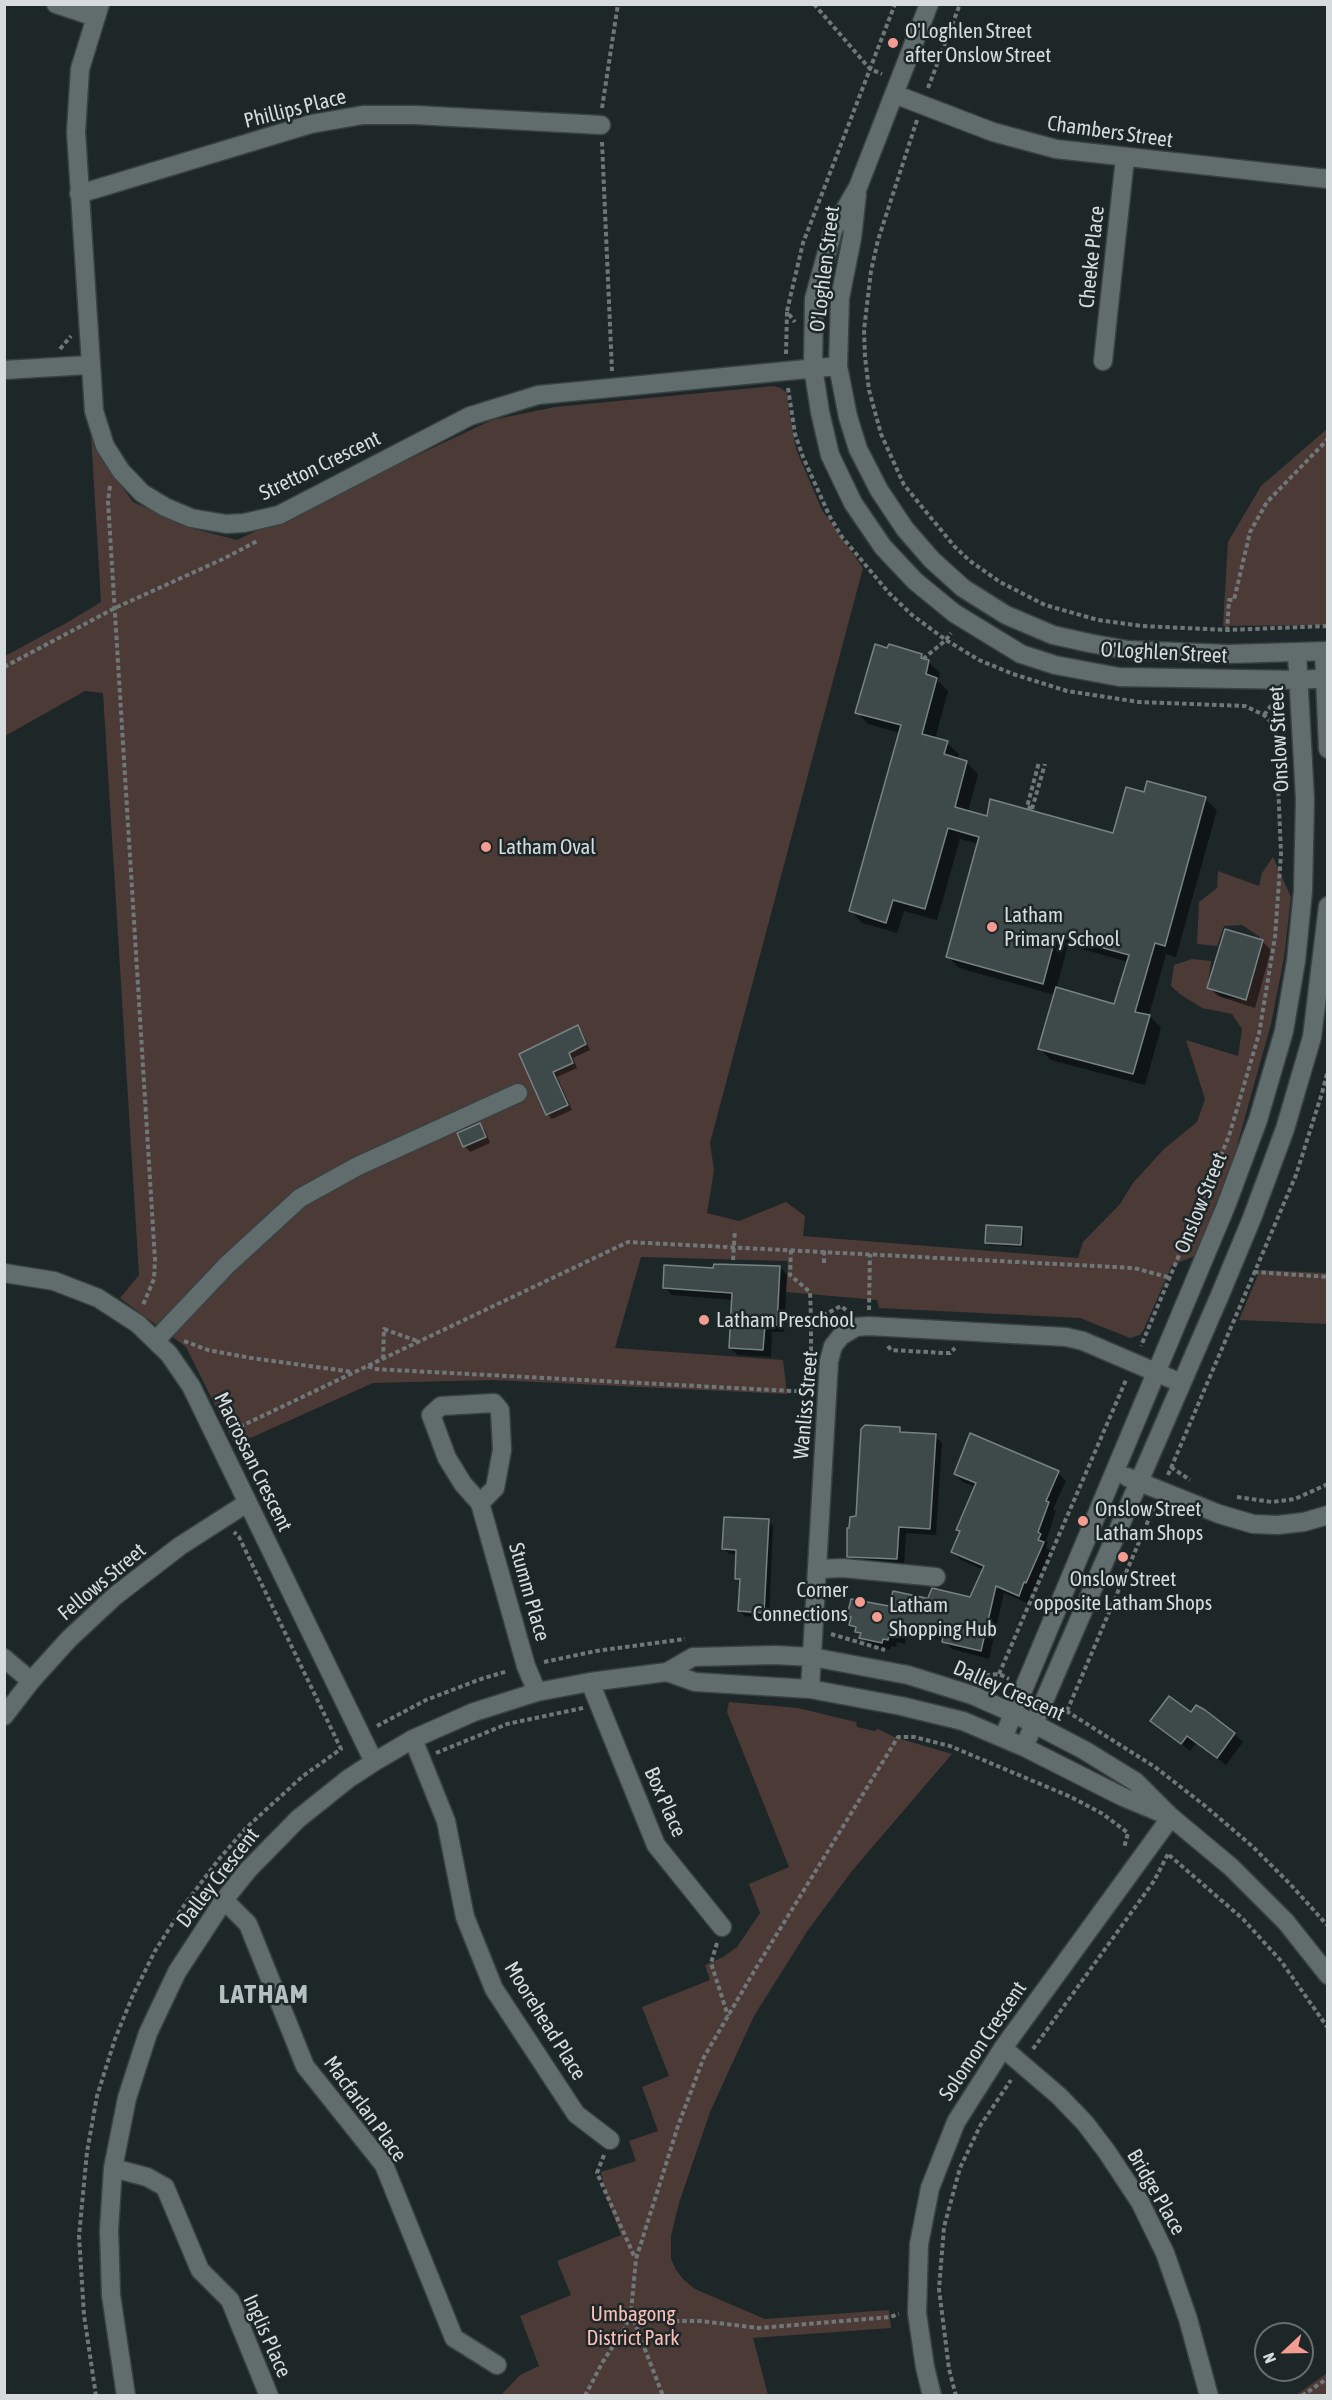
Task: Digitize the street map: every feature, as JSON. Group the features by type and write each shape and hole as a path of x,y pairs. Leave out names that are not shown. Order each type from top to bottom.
{"street":[{"path":"56,4 98,11"},
{"name":"O'Loghlen Street","path":"929,4 858,187 833,230 814,300 813,367 819,412 830,455 853,503 883,547 915,581 954,614 1021,654 1055,665 1119,677 1298,680 1326,678"},
{"name":"Stretton Crescent","path":"98,11 80,69 76,132 89,365 94,411 105,446 125,475 142,493 165,507 184,516 226,524 253,521 279,514 470,416 538,395 838,366"},
{"name":"Chambers Street","path":"894,94 1024,142 1056,149 1328,179"},
{"name":"Phillips Place","path":"79,194 311,124 363,115 415,115 601,125"},
{"name":"Cheeke Place","path":"1103,361 1125,158"},
{"name":"O'Loghlen Street","path":"858,187 852,238 840,298 838,366 848,417 858,449 879,490 904,529 932,560 975,596 1005,615 1053,635 1128,650 1228,654 1326,651"},
{"path":"4,370 89,365"},
{"path":"1326,651 1328,749"},
{"name":"Onslow Street","path":"1003,1738 1226,1206 1258,1120 1284,1031 1296,961 1303,891 1305,799 1297,653"},
{"path":"1024,1747 1256,1207 1285,1129 1312,1037 1328,906"},
{"path":"1284,1031 1312,1037"},
{"path":"156,1340 227,1265 300,1198 357,1166 518,1093"},
{"name":"Macrossan Crescent","path":"4,1273 54,1281 98,1298 132,1320 169,1354 191,1386 374,1762"},
{"name":"Wanliss Street","path":"810,1689 829,1361 836,1341 848,1331 869,1326 1066,1337 1083,1341 1181,1383"},
{"name":"Stumm Place","path":"480,1503 495,1488 502,1450 500,1410 494,1403 441,1406 431,1415 447,1458 463,1484 480,1503 526,1666 537,1692"},
{"path":"1114,1471 1219,1514 1253,1524 1278,1525 1304,1522 1328,1515"},
{"name":"Fellows Street","path":"4,1716 31,1681 69,1639 115,1596 180,1546 248,1503"},
{"path":"818,1569 843,1568 936,1577"},
{"path":"1067,1585 1090,1595"},
{"name":"Dalley Crescent","path":"126,2396 111,2295 109,2230 113,2168 127,2098 148,2033 177,1972 224,1900 248,1870 298,1819 348,1779 374,1762 413,1739 474,1712 537,1692 590,1682 667,1672 693,1657 775,1655 812,1657 908,1675 972,1695 1013,1713 1084,1750 1136,1782 1171,1818 1231,1867 1286,1922 1328,1975"},
{"path":"4,1658 31,1681"},
{"name":"Dalley Crescent","path":"667,1672 695,1682 810,1689 901,1706 963,1721 1024,1747 1121,1796 1171,1818"},
{"name":"Box Place","path":"590,1682 656,1845 722,1927"},
{"name":"Moorehead Place","path":"413,1739 446,1821 465,1917 494,1989 576,2114 610,2140"},
{"name":"Solomon Crescent","path":"933,2396 925,2367 917,2313 919,2244 930,2188 956,2122 1003,2048 1171,1818"},
{"name":"Macfarlan Place","path":"224,1900 248,1924 305,2066 384,2165 454,2338 497,2365"},
{"name":"Bridge Place","path":"1003,2048 1059,2096 1085,2123 1140,2202 1165,2253 1188,2319 1209,2396"},
{"name":"Inglis Place","path":"113,2168 147,2177 165,2187 200,2270 230,2300 269,2396"}],"path":[{"path":"613,386 601,125 602,100 618,4"},
{"path":"814,4 870,69"},
{"path":"787,312 803,243 895,4"},
{"path":"960,4 922,105 878,240 871,271 864,330 869,390 881,434 904,485 955,547 970,561 1000,582 1045,605 1109,622 1142,626 1227,630 1328,626"},
{"path":"782,386 788,388"},
{"path":"1227,630 1229,600 1234,600 1250,532 1267,502 1328,439"},
{"path":"125,475 111,483 108,501 155,1260 154,1279 141,1310 132,1320"},
{"path":"4,667 115,608 224,559 262,538"},
{"path":"923,658 946,640 972,656"},
{"path":"968,1674 979,1677 999,1674 1134,1363 1229,1136 1245,1088 1262,1020 1275,937 1281,854 1274,725 1264,715 1245,706 1139,702"},
{"path":"1264,715 1273,703"},
{"path":"1039,762 1027,807 1032,809 1045,764"},
{"path":"1328,1070 1296,1174 1067,1710 1155,1767 1204,1805 1283,1877 1328,1926"},
{"path":"732,1260 735,1230"},
{"path":"216,1438 628,1242 1134,1268 1192,1285"},
{"path":"791,1250 790,1275 810,1292 812,1318"},
{"path":"824,1251 824,1266"},
{"path":"869,1326 870,1254"},
{"path":"1254,1272 1328,1277"},
{"path":"383,1359 384,1329 420,1342"},
{"path":"180,1340 208,1350 354,1372"},
{"path":"368,1366 374,1369 810,1392 826,1395"},
{"path":"1171,1467 1195,1482"},
{"path":"1230,1495 1272,1502 1295,1499 1328,1484"},
{"path":"828,1633 893,1652"},
{"path":"376,1727 426,1700 481,1679 526,1666"},
{"path":"421,1759 507,1724 600,1706"},
{"path":"585,2396 602,2363 625,2328 631,2312 636,2259 685,2106 704,2057 898,1737 914,1737 950,1746 1071,1797 1103,1814 1128,1833 1122,1855"},
{"path":"1169,1855 1243,1919 1281,1961 1328,2028"},
{"path":"722,1927 711,1963 728,2016"},
{"path":"956,2396 949,2370 939,2289 944,2227 960,2168 980,2126 1023,2064"},
{"path":"610,2140 597,2173 636,2259"},
{"path":"631,2312 663,2321 759,2328 890,2317 906,2312 917,2313"},
{"path":"631,2312 663,2396"},
{"path":"1302,2396 1328,2378"}],"green space":[{"path":"774,386 787,393 796,449 822,510 863,568 710,1143 714,1170 707,1213 739,1221 786,1202 805,1216 803,1236 1078,1258 1083,1242 1120,1204 1133,1183 1164,1149 1197,1122 1205,1099 1186,1040 1238,1056 1242,1029 1232,1014 1202,1008 1181,995 1171,986 1174,965 1192,959 1211,961 1208,985 1222,997 1244,1000 1262,949 1260,937 1242,925 1224,926 1217,946 1197,944 1199,902 1217,888 1218,871 1259,886 1262,873 1273,857 1291,897 1284,958 1271,1024 1233,1160 1195,1256 1172,1265 1144,1329 1140,1335 1130,1338 1080,1318 879,1308 877,1300 786,1292 788,1261 641,1257 615,1348 783,1360 787,1394 494,1380 373,1383 235,1445 186,1347 120,1298 139,1275 103,693 85,691 5,736 5,656 101,602 91,435 107,466 133,502 191,528 237,540 492,420 555,407"},
{"path":"1327,429 1327,625 1223,626 1228,542 1261,486"},
{"path":"1260,1270 1327,1273 1327,1324 1239,1320"},
{"name":"Umbagong District Park","path":"729,1702 798,1708 856,1722 857,1727 874,1731 878,1729 894,1737 952,1754 852,1871 808,1930 754,2016 710,2112 679,2203 671,2236 671,2259 684,2280 695,2289 765,2319 889,2310 891,2328 753,2338 768,2395 501,2395 520,2375 539,2366 520,2316 571,2295 557,2261 621,2235 607,2199 601,2172 636,2161 629,2141 658,2131 642,2087 669,2076 642,2007 710,1980 705,1965 723,1957 737,1947 760,1913 749,1884 789,1867 727,1712"},
{"path":"1327,2373 1327,2395 1296,2395"}],"building":[{"path":"875,644 887,648 889,644 922,654 921,658 929,660 926,674 937,678 922,734 948,741 944,754 967,761 955,807 987,816 990,799 1113,833 1126,787 1144,792 1147,781 1206,797 1165,946 1155,943 1135,1012 1150,1015 1133,1074 1038,1049 1056,987 1114,1004 1129,955 1056,935 1043,984 946,957 979,837 948,828 925,909 893,900 886,923 849,911 901,725 855,713"},
{"path":"1225,929 1263,940 1246,1000 1207,988"},
{"path":"578,1025 586,1044 569,1053 573,1063 553,1072 568,1105 546,1115 519,1054"},
{"path":"480,1123 486,1137 463,1147 457,1133"},
{"path":"986,1225 1022,1227 1021,1245 985,1243"},
{"path":"714,1264 780,1266 777,1325 765,1325 763,1350 729,1348 732,1293 663,1288 664,1265 713,1268"},
{"path":"865,1425 900,1427 900,1432 936,1434 930,1529 899,1527 897,1559 847,1557 847,1528 849,1528 850,1517 856,1516 861,1429"},
{"path":"970,1433 1059,1471 1046,1501 1049,1502 1038,1532 1041,1534 1038,1540 1044,1542 1019,1596 996,1586 981,1651 942,1642 943,1635 902,1627 897,1637 889,1635 888,1640 883,1639 882,1643 859,1638 861,1633 855,1632 856,1627 849,1625 851,1617 847,1616 851,1599 889,1606 893,1591 926,1598 925,1605 932,1588 970,1597 984,1566 951,1552 960,1531 956,1530 976,1483 954,1474"},
{"path":"724,1517 769,1519 764,1613 738,1611 740,1579 735,1579 736,1550 722,1549"},
{"path":"1169,1696 1191,1712 1196,1705 1205,1710 1235,1733 1217,1758 1187,1736 1181,1744 1150,1721"}],"place":[{"name":"O'Loghlen Street after Onslow Street","path":"893,43"},
{"name":"Latham Oval","path":"486,847"},
{"name":"Latham Primary School","path":"992,927"},
{"name":"Latham Preschool","path":"704,1320"},
{"name":"Onslow Street Latham Shops","path":"1083,1521"},
{"name":"Onslow Street opposite Latham Shops","path":"1123,1557"},
{"name":"Corner Connections","path":"860,1602"},
{"name":"Latham Shopping Hub","path":"877,1617"}],"district":[{"name":"LATHAM","path":"264,1994"}]}
